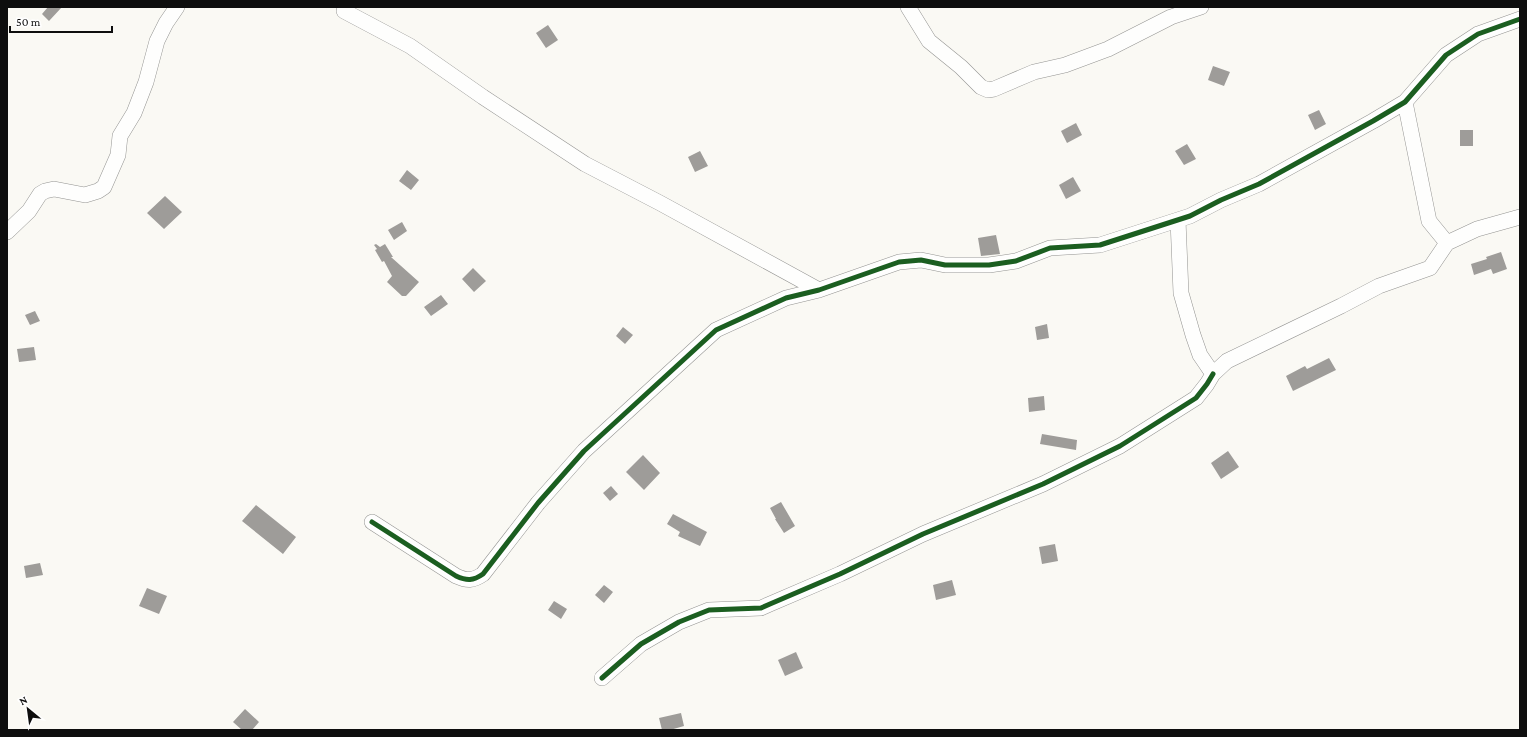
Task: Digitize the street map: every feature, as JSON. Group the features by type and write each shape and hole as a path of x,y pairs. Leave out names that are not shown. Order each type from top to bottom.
{"street":[{"path":"7,232 29,211 40,194 45,191 54,190 85,194 104,188 118,155 120,136 134,113 146,82 157,41 166,22 177,7"},
{"path":"908,7 929,41 961,67 981,87 988,90 994,89 1034,72 1065,65 1108,49 1171,17 1201,7"},
{"path":"344,11 410,46 482,97 585,164 660,203 819,290"},
{"path":"372,522 456,576 464,580 475,580 482,574 538,503 584,451 716,330 786,298 819,290 898,262 920,260 945,265 989,265 1016,261 1050,248 1100,246 1190,216 1221,200 1259,184 1373,122 1405,102 1446,55 1478,34 1520,19"},
{"path":"1405,102 1429,221 1447,243"},
{"path":"602,678 641,644 679,622 709,610 761,608 840,574 923,534 1043,484 1120,446 1196,398 1213,374 1227,361 1341,306 1378,286 1430,268 1447,243 1477,229 1520,217"},
{"path":"1178,220 1181,292 1200,355 1213,374"}],"building":[{"path":"48,7 62,7 49,21 42,14"},
{"path":"548,25 558,40 546,48 536,33"},
{"path":"1213,66 1230,72 1224,86 1208,80"},
{"path":"1319,110 1326,124 1315,130 1308,115"},
{"path":"1076,123 1082,135 1067,143 1061,131"},
{"path":"1460,130 1473,130 1473,146 1460,146"},
{"path":"1187,144 1196,159 1184,165 1175,151"},
{"path":"700,151 708,166 695,172 688,157"},
{"path":"407,170 419,180 411,190 399,181"},
{"path":"1073,177 1081,191 1066,199 1059,185"},
{"path":"165,196 182,212 164,229 147,213"},
{"path":"402,222 407,231 394,240 388,230"},
{"path":"996,235 1000,254 981,256 978,238"},
{"path":"376,244 380,247 385,244 393,257 391,257 419,282 406,296 402,296 387,282 392,276 384,261 382,262 375,250 377,249 374,245"},
{"path":"1501,252 1507,269 1493,274 1491,269 1474,275 1471,264 1487,259 1486,257"},
{"path":"473,268 486,281 474,292 462,279"},
{"path":"441,295 448,304 431,316 424,307"},
{"path":"35,311 40,321 30,325 25,315"},
{"path":"1047,324 1049,338 1037,340 1035,327"},
{"path":"623,327 633,335 625,344 616,336"},
{"path":"34,347 36,360 19,362 17,349"},
{"path":"1329,358 1336,370 1293,391 1286,376 1305,366 1307,369"},
{"path":"1044,396 1045,410 1029,412 1028,398"},
{"path":"1042,434 1077,440 1076,450 1040,444"},
{"path":"1228,451 1239,467 1221,479 1211,463"},
{"path":"643,455 660,473 644,490 626,472"},
{"path":"611,486 618,494 610,501 603,493"},
{"path":"781,502 795,526 784,533 770,508"},
{"path":"256,505 296,537 283,554 242,521"},
{"path":"673,514 707,532 700,546 678,536 680,532 667,524"},
{"path":"1055,544 1058,561 1042,564 1039,547"},
{"path":"40,563 43,575 26,578 24,566"},
{"path":"952,580 956,595 936,600 933,585"},
{"path":"604,585 613,592 604,603 595,595"},
{"path":"147,588 167,596 159,614 139,606"},
{"path":"554,601 567,609 561,619 548,610"},
{"path":"796,652 803,668 785,676 778,660"},
{"path":"245,709 259,722 252,730 242,730 233,722"},
{"path":"681,713 684,726 670,730 662,730 659,718"}],"cycle path":[{"path":"372,522 456,576 463,579 476,578 483,574 538,503 584,451 716,330 786,298 819,290 899,262 921,260 945,265 989,265 1016,261 1050,248 1100,245 1190,216 1221,200 1259,184 1405,102 1446,55 1478,34 1520,19"},
{"path":"602,678 641,644 679,622 709,610 761,608 840,574 923,534 1043,484 1120,446 1196,398 1213,374"}]}
